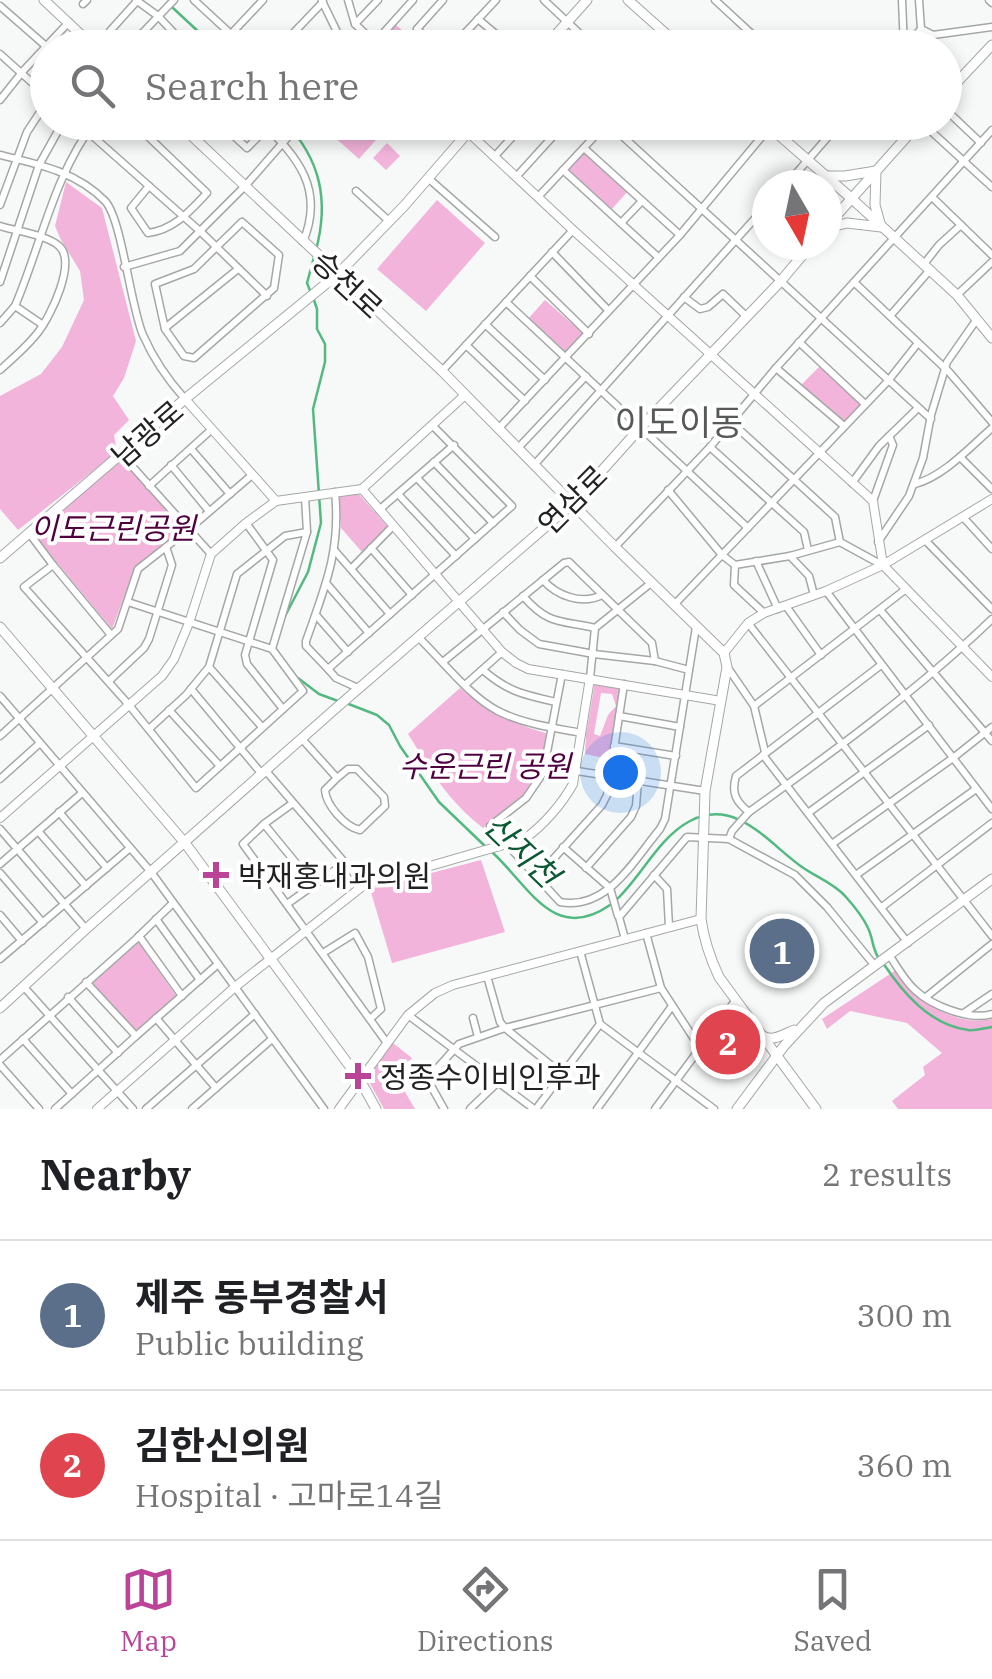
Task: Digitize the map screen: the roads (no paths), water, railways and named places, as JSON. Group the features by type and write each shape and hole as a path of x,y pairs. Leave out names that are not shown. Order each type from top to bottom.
{"main road":[{"path":"44,0 77,30"},
{"path":"561,30 587,0"},
{"path":"628,0 662,30"},
{"path":"962,78 990,51"},
{"name":"승천로","path":"197,140 442,371 724,654"},
{"path":"338,274 461,140"},
{"path":"784,140 816,170"},
{"path":"842,209 904,140"},
{"path":"842,177 876,171"},
{"path":"876,171 875,205 881,227"},
{"path":"842,192 956,296 992,338"},
{"path":"842,224 881,227"},
{"name":"연삼로","path":"302,739 573,504 640,427 798,260"},
{"name":"남광로","path":"0,558 338,274"},
{"path":"0,627 185,843 360,1080 376,1109"},
{"path":"724,654 727,667 705,791 700,919 718,977 816,1109"},
{"path":"0,1008 302,739"},
{"path":"740,1105 824,1003 992,879"},
{"path":"755,1028 764,1037 772,1038 802,1026"}],"street":[{"path":"111,30 137,0 160,15 172,30"},
{"path":"145,30 174,0"},
{"path":"194,0 205,3 228,30"},
{"path":"235,30 263,0"},
{"path":"348,0 360,30"},
{"path":"355,24 378,0"},
{"path":"388,30 413,0"},
{"path":"417,30 443,0"},
{"path":"468,30 496,0"},
{"path":"544,0 576,30"},
{"path":"715,0 747,30"},
{"path":"902,0 903,30"},
{"path":"919,0 921,29"},
{"path":"296,30 322,1 336,30"},
{"path":"0,6 30,32"},
{"path":"478,19 490,30"},
{"path":"62,30 69,22"},
{"path":"962,31 992,27"},
{"path":"0,54 30,82"},
{"path":"0,100 30,65"},
{"path":"962,123 992,145"},
{"path":"0,206 30,127"},
{"path":"615,547 710,447 776,368 992,130"},
{"path":"0,282 39,165 53,140"},
{"path":"0,324 15,306 66,174 84,140"},
{"path":"97,140 267,296"},
{"path":"149,186 132,208 148,232 159,232 184,218 207,193 151,140"},
{"path":"476,140 874,501"},
{"path":"494,157 510,140"},
{"path":"516,177 550,140"},
{"path":"538,198 591,140"},
{"path":"626,140 931,419"},
{"path":"500,428 702,210 755,140"},
{"path":"800,170 826,140"},
{"path":"941,140 992,186"},
{"path":"124,267 180,252 283,142 310,190 310,226 303,243"},
{"path":"584,148 680,234"},
{"path":"0,155 72,176 108,204 142,333 167,378 276,501"},
{"path":"564,170 658,257"},
{"path":"427,177 496,237"},
{"path":"356,191 389,220"},
{"path":"932,196 992,258 956,296"},
{"path":"621,223 642,201"},
{"path":"534,464 752,221"},
{"path":"242,222 278,255 274,288 194,358 184,356 165,328 155,284 194,270 218,248 242,222"},
{"path":"890,316 938,246 961,225"},
{"path":"0,226 53,242 64,249 67,260 43,325 0,370"},
{"path":"442,371 572,230"},
{"path":"552,252 608,310"},
{"path":"165,328 238,269"},
{"path":"530,276 589,334"},
{"path":"855,283 946,370 992,425 960,457 914,485"},
{"path":"684,297 700,309 722,294 747,317"},
{"path":"506,302 748,528"},
{"path":"15,306 43,325"},
{"path":"878,542 914,485 947,362 977,319"},
{"path":"486,324 546,380"},
{"path":"800,342 865,404"},
{"path":"674,605 796,480 918,343"},
{"path":"466,345 525,401"},
{"path":"776,368 844,426"},
{"path":"519,448 586,376"},
{"path":"0,818 162,676 174,659 189,622 211,554 246,522 276,501 362,489 465,395"},
{"path":"852,483 879,446 918,408"},
{"path":"731,422 835,517 840,542"},
{"path":"328,670 512,506 433,426"},
{"path":"149,486 211,430"},
{"path":"883,565 874,501 893,445 889,436"},
{"path":"379,510 454,446"},
{"path":"710,447 804,532 808,550"},
{"path":"190,448 230,494"},
{"path":"122,455 211,554"},
{"path":"960,457 992,489"},
{"path":"434,462 494,523"},
{"path":"172,466 210,511"},
{"path":"0,736 118,630 138,569 252,474"},
{"path":"416,478 474,539"},
{"path":"362,489 482,630 516,664 721,701"},
{"path":"668,490 734,565"},
{"path":"335,492 335,551 306,646 336,678 358,690"},
{"path":"398,494 456,556"},
{"path":"272,648 307,532 302,497"},
{"path":"724,654 748,623 883,565 992,499"},
{"path":"963,518 992,549"},
{"path":"246,522 273,560 245,655 247,664 282,709"},
{"path":"351,569 392,526"},
{"path":"28,532 111,636"},
{"path":"149,728 209,667 237,574 285,536 307,532"},
{"path":"925,540 992,609"},
{"path":"734,565 790,556 840,542 883,565 990,672"},
{"path":"109,682 144,648 172,565 166,547"},
{"path":"371,548 412,595"},
{"path":"335,551 390,614"},
{"path":"790,556 809,576 814,595"},
{"path":"756,560 782,607 821,656"},
{"path":"444,661 569,562 652,643 655,661"},
{"path":"53,565 24,587 149,728 196,788 303,691 272,648 128,602"},
{"path":"734,565 734,585 764,614"},
{"path":"543,580 560,594 591,600 602,595"},
{"path":"326,583 369,633"},
{"path":"523,596 550,620 596,628 651,583"},
{"path":"754,706 906,589"},
{"path":"826,591 992,809"},
{"path":"880,610 932,672 989,730 992,741"},
{"path":"503,612 539,644 690,670"},
{"path":"315,615 348,652"},
{"path":"728,838 749,812 905,694 992,619"},
{"path":"748,623 992,936"},
{"path":"562,674 543,773 526,798 490,826 560,902 572,904 598,898 610,888 665,819 696,627"},
{"path":"97,1109 235,986 364,885 506,844 534,832 567,795 577,771 596,628"},
{"path":"418,637 495,710 512,718 582,733"},
{"path":"465,685 502,652"},
{"path":"749,812 739,804 732,786 736,776 881,665"},
{"path":"209,667 262,728"},
{"path":"727,667 754,706 764,754 908,943"},
{"path":"483,670 517,694 556,702"},
{"path":"537,877 602,805 607,794 624,684"},
{"path":"190,689 364,885"},
{"path":"0,696 152,872 324,1109"},
{"path":"169,710 220,766"},
{"path":"619,716 680,727"},
{"path":"808,814 929,725"},
{"path":"832,844 989,730"},
{"path":"302,739 337,778"},
{"path":"0,778 40,743"},
{"path":"614,746 676,756"},
{"path":"357,769 384,797 385,806 360,830 352,828 326,800 325,790 337,778 357,769"},
{"path":"577,771 705,791"},
{"path":"586,868 630,817 636,806 638,781"},
{"path":"856,874 976,789"},
{"path":"0,864 82,793"},
{"path":"292,803 242,844 387,1043"},
{"path":"59,812 107,868"},
{"path":"882,907 992,823"},
{"path":"264,824 314,884"},
{"path":"0,829 86,929"},
{"path":"38,831 86,886"},
{"path":"618,917 686,838 728,838 795,876 828,907 876,967"},
{"path":"0,960 130,848"},
{"path":"564,848 610,888 624,939"},
{"path":"287,904 345,863"},
{"path":"0,873 43,923"},
{"path":"654,875 667,889 669,927"},
{"path":"39,1109 0,1062 172,903"},
{"path":"0,915 22,941"},
{"path":"156,919 200,980"},
{"path":"338,1109 408,1014 435,993 700,919"},
{"path":"323,953 355,933 368,957 380,1009 370,1020"},
{"path":"646,934 661,988 700,1048"},
{"path":"139,936 182,996"},
{"path":"926,997 992,944"},
{"path":"580,951 600,1024 714,1109"},
{"path":"889,957 915,990 926,997 963,1014 992,1014"},
{"path":"56,1109 218,964"},
{"path":"486,976 500,1022 562,1074"},
{"path":"86,982 136,1036"},
{"path":"24,987 133,1109"},
{"path":"444,1109 430,1084 431,1074 453,1048 505,1028 661,988"},
{"path":"963,1014 992,994"},
{"path":"68,998 118,1053"},
{"path":"654,1109 735,1001"},
{"path":"597,1109 672,1006"},
{"path":"146,1109 255,1014"},
{"path":"408,1014 535,1109 600,1024"},
{"path":"156,1018 216,1088"},
{"path":"473,1018 478,1037"},
{"path":"192,1109 272,1038"},
{"path":"23,1039 72,1094"},
{"path":"470,1109 498,1082"},
{"path":"740,1105 754,1109"}],"waterway":[{"name":"산지천","path":"173,8 197,30"},
{"name":"산지천","path":"300,140 319,182 322,215 316,250"},
{"name":"산지천","path":"311,293 307,283 314,257"},
{"name":"산지천","path":"283,620 308,572 321,523 313,409 325,362 325,344 317,329 314,300"},
{"name":"산지천","path":"298,678 319,694 338,701"},
{"name":"산지천","path":"346,703 377,715 389,725 439,802 487,848"},
{"name":"산지천","path":"616,900 679,828 707,815 722,815 750,826 802,867 842,892 866,924 878,957"},
{"name":"산지천","path":"493,853 531,894 558,914 573,918 610,905"},
{"name":"산지천","path":"883,963 930,1015 968,1030 992,1027"}],"place":[{"name":"박재홍내과의원","path":"216,875"},
{"name":"제주 동부경찰서","path":"782,951"},
{"name":"김한신의원","path":"728,1042"},
{"name":"정종수이비인후과","path":"358,1076"}],"district":[{"name":"이도이동","path":"679,422"}],"park label":[{"name":"이도근린공원","path":"113,527"},
{"name":"수운근린 공원","path":"485,765"}]}
